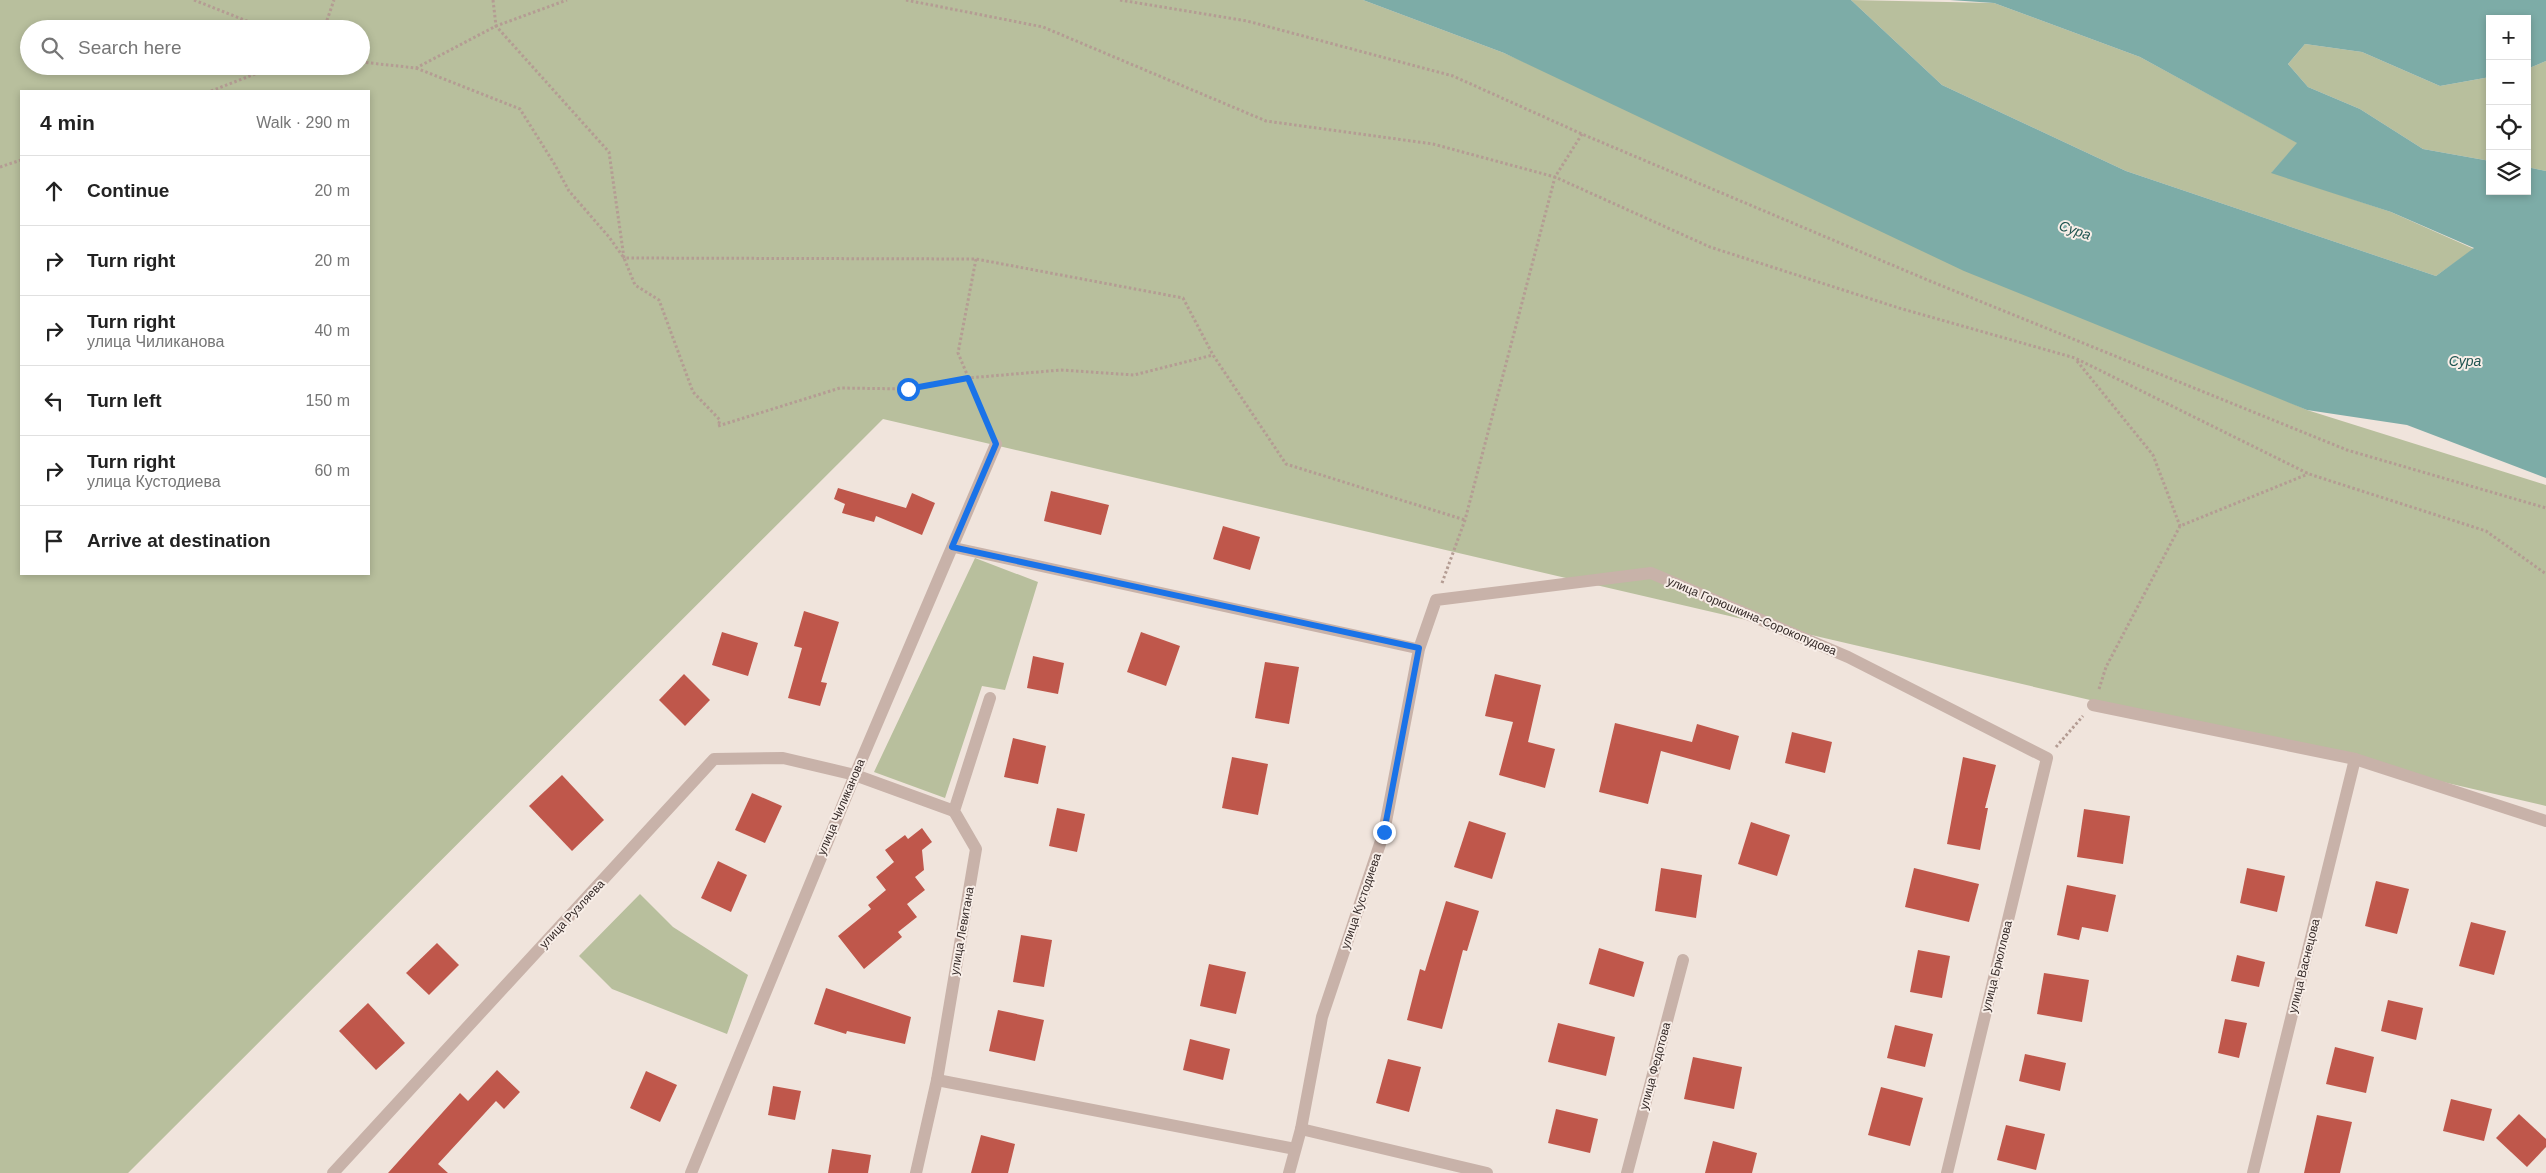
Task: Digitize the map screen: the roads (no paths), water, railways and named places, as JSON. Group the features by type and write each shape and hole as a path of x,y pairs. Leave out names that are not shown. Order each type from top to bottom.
{"street":[{"name":"улица Чиликанова","path":"691,1173 855,775 996,444"},
{"name":"улица Горюшкина-Сорокопудова","path":"1436,600 1651,573 1848,657 2047,758"},
{"name":"улица Кустодиева","path":"1289,1173 1301,1129 1322,1017 1384,832 1419,648 1436,600"},
{"path":"954,811 990,698"},
{"path":"2093,705 2355,759 2546,821"},
{"name":"улица Рузляева","path":"333,1173 714,759 783,758 855,775 954,811"},
{"name":"улица Брюллова","path":"1947,1173 2047,758"},
{"name":"улица Васнецова","path":"2253,1173 2355,759"},
{"name":"улица Левитана","path":"916,1173 937,1080 976,849 954,811"},
{"name":"улица Федотова","path":"1627,1173 1683,960"},
{"path":"937,1080 1295,1149"},
{"path":"1301,1129 1487,1173"}],"lane":[{"path":"952,547 1419,648"}],"water":[{"name":"Сура","path":"1363,0 1851,0 1942,85 2126,171 2436,276 2474,248 2391,212 2271,173 2297,143 2140,57 1994,3 1950,0 2546,0 2546,61 2531,67 2531,15 2486,15 2486,78 2440,86 2362,52 2305,44 2288,64 2308,87 2360,109 2423,149 2486,160 2486,195 2531,195 2531,168 2546,171 2546,478 2407,425 2307,410 1964,271 1504,53"}]}
